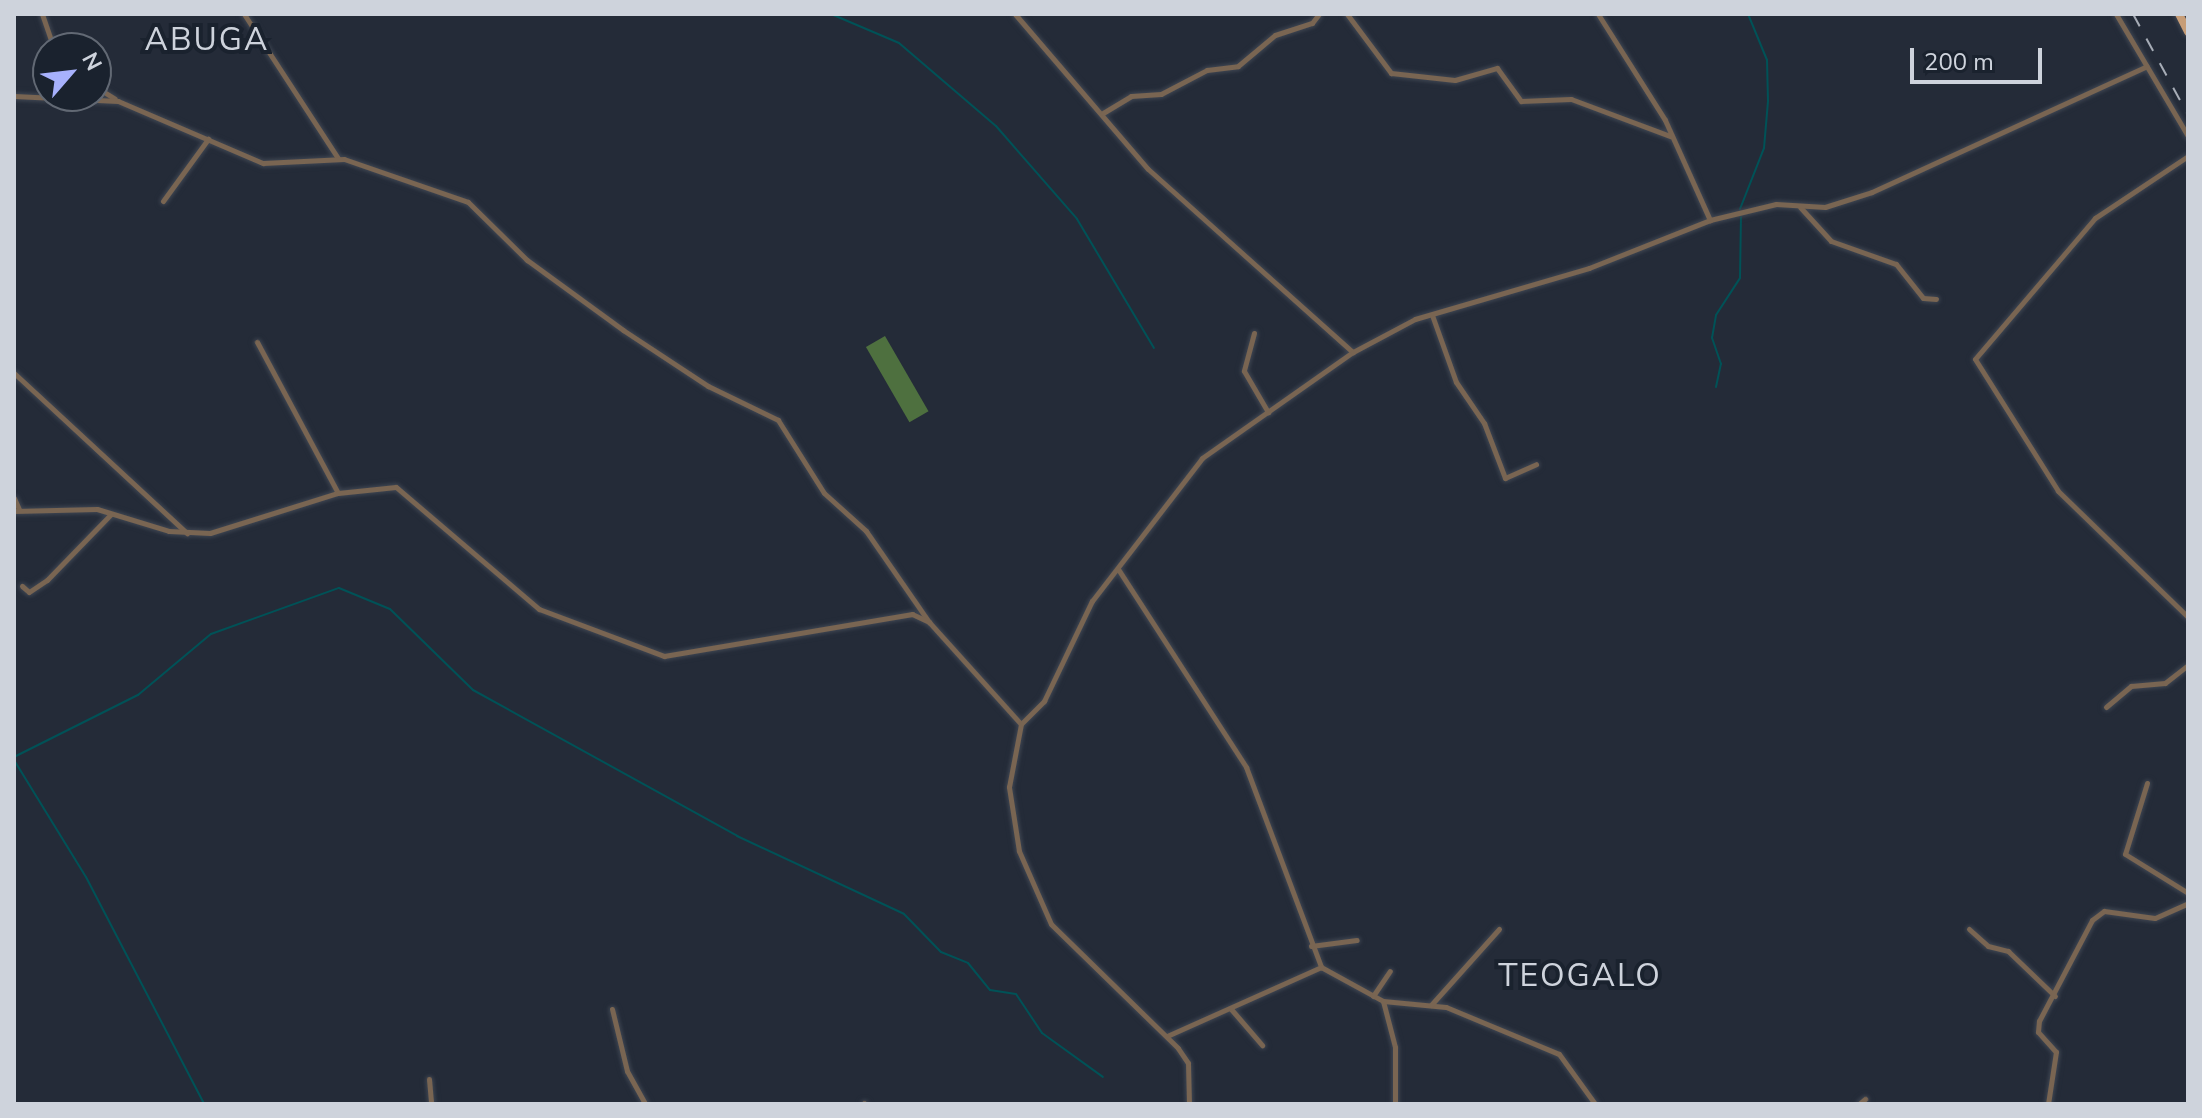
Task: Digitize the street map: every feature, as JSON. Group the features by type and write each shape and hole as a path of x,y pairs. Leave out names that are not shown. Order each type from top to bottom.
{"main road":[{"path":"2179,14 2188,32"}],"street":[{"path":"244,14 338,158"},
{"path":"1015,14 1148,169 1353,352"},
{"path":"1103,113 1131,96 1161,94 1207,70 1238,66 1275,35 1312,23 1319,14"},
{"path":"1347,14 1391,73 1455,80 1497,68 1521,101 1571,99 1670,136"},
{"path":"1598,14 1670,136 1710,220"},
{"path":"2116,14 2185,120 2188,136"},
{"path":"1189,1104 1188,1063 1167,1036 1071,950 1038,897 1009,800 1021,724 1044,701 1092,601 1202,458 1353,352 1432,315 1589,268 1710,220 1799,206 1825,207 1917,175 2147,66"},
{"path":"14,96 118,101"},
{"path":"112,97 266,163 338,158 468,202 527,260 623,330 708,386 773,415 824,493 866,531 929,622 1021,724"},
{"path":"163,201 208,139"},
{"path":"2188,156 2095,218 1975,359 2058,491 2188,617"},
{"path":"1799,206 1831,241 1896,264 1923,298 1936,299"},
{"path":"1432,315 1456,382 1484,423 1505,478 1536,464"},
{"path":"1254,333 1244,371 1268,412"},
{"path":"257,342 338,493"},
{"path":"14,373 188,534"},
{"path":"14,498 16,510 111,513 188,534 249,526 338,493 378,485 403,490 539,609 664,656 901,613 929,622"},
{"path":"22,586 29,592 43,583 111,513"},
{"path":"1118,569 1246,767 1321,967 1383,1001 1430,1005 1559,1054 1595,1104"},
{"path":"2106,707 2131,686 2165,683 2188,665"},
{"path":"2147,783 2125,854 2188,893"},
{"path":"2048,1104 2056,1052 2038,1029 2098,912 2155,918 2188,903"},
{"path":"1430,1005 1499,929"},
{"path":"1969,929 1988,946 2008,951 2055,996"},
{"path":"1311,946 1357,940"},
{"path":"1167,1036 1321,967"},
{"path":"1373,996 1390,971"},
{"path":"1383,1001 1395,1047 1395,1104"},
{"path":"612,1009 627,1071 645,1104"},
{"path":"1231,1009 1262,1045"},
{"path":"429,1079 431,1104"},
{"path":"1859,1104 1865,1099"}],"green space":[{"path":"885,336 928,411 909,422 866,347"}],"waterway":[{"path":"831,14 899,43 996,126 1077,219 1154,348"},
{"path":"1740,209 1764,148 1768,101 1767,60 1748,14"},
{"path":"1716,387 1721,364 1712,338 1716,315 1740,278 1741,217"},
{"path":"14,757 138,695 211,634 339,588 390,609 473,690 737,836 904,914 941,952 968,963 990,990 1016,994 1042,1033 1103,1077"},
{"path":"14,760 86,877 204,1104"}],"railway":[{"path":"2133,14 2188,115"}],"district":[{"name":"ABUGA","path":"207,40"},
{"name":"TEOGALO","path":"1580,976"}]}
